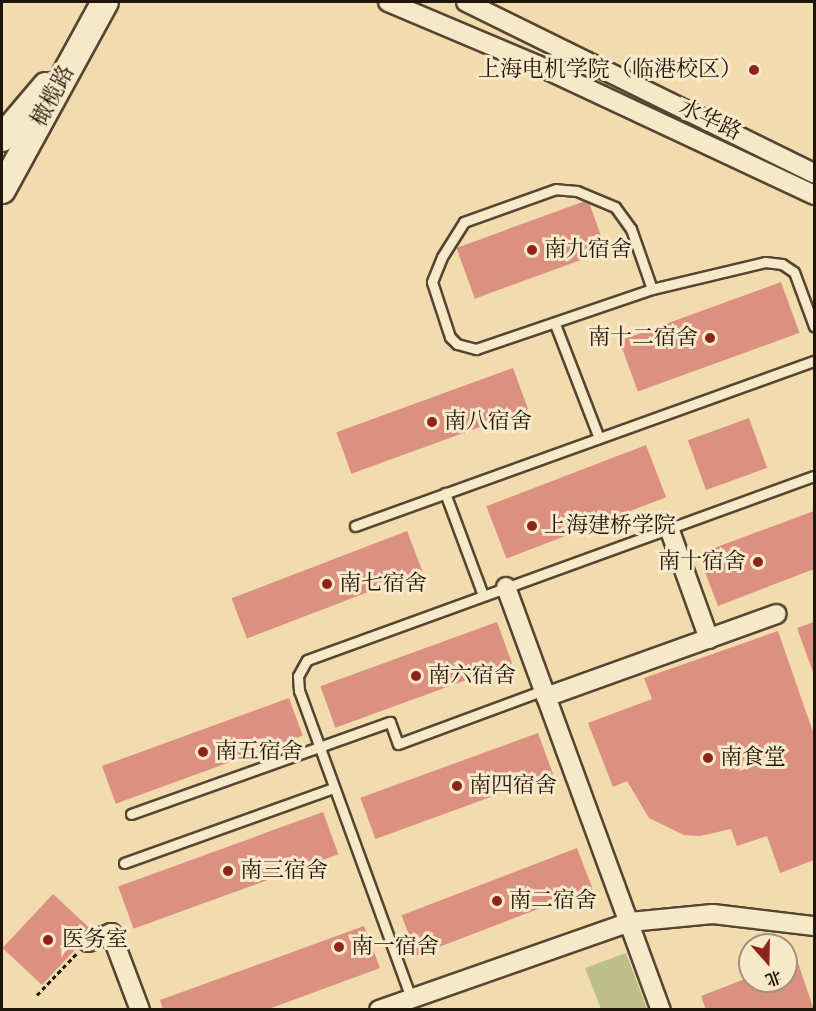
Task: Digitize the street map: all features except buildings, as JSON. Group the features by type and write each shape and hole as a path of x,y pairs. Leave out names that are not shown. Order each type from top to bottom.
{"main road":[{"name":"橄榄路","path":"2,190 105,2"},
{"path":"2,138 82,41"}],"street":[{"name":"水华路","path":"388,2 537,65 814,195"},
{"name":"水华路","path":"466,2 814,173"},
{"path":"669,528 709,639"},
{"path":"506,587 661,1010"},
{"path":"545,694 777,614"},
{"path":"379,1010 630,922 713,914 814,926"},
{"path":"88,942 111,933 140,1010"}],"lane":[{"path":"652,289 631,229 606,201 577,191 546,190 464,222 442,257 432,282 450,337 457,344 476,349 555,324 652,289 765,262 782,264 795,272 814,326"},
{"path":"555,324 599,438"},
{"path":"355,526 814,361"},
{"path":"411,998 299,691 298,676 307,660 814,476"},
{"path":"445,493 483,595"},
{"path":"131,814 390,722 398,744 545,694"},
{"path":"124,863 334,788"}],"path":[{"path":"37,995 65,963 88,942"}],"green space":[{"path":"626,953 647,1009 601,1009 585,968"}],"place":[{"name":"上海电机学院（临港校区）","path":"754,70"},
{"name":"南九宿舍","path":"532,250"},
{"name":"南十二宿舍","path":"710,338"},
{"name":"南八宿舍","path":"432,422"},
{"name":"上海建桥学院","path":"532,526"},
{"name":"南十宿舍","path":"758,562"},
{"name":"南七宿舍","path":"327,584"},
{"name":"南六宿舍","path":"416,676"},
{"name":"南五宿舍","path":"203,752"},
{"name":"南食堂","path":"708,758"},
{"name":"南四宿舍","path":"457,786"},
{"name":"南三宿舍","path":"228,871"},
{"name":"南二宿舍","path":"497,901"},
{"name":"医务室","path":"48,940"},
{"name":"南一宿舍","path":"339,947"}]}
